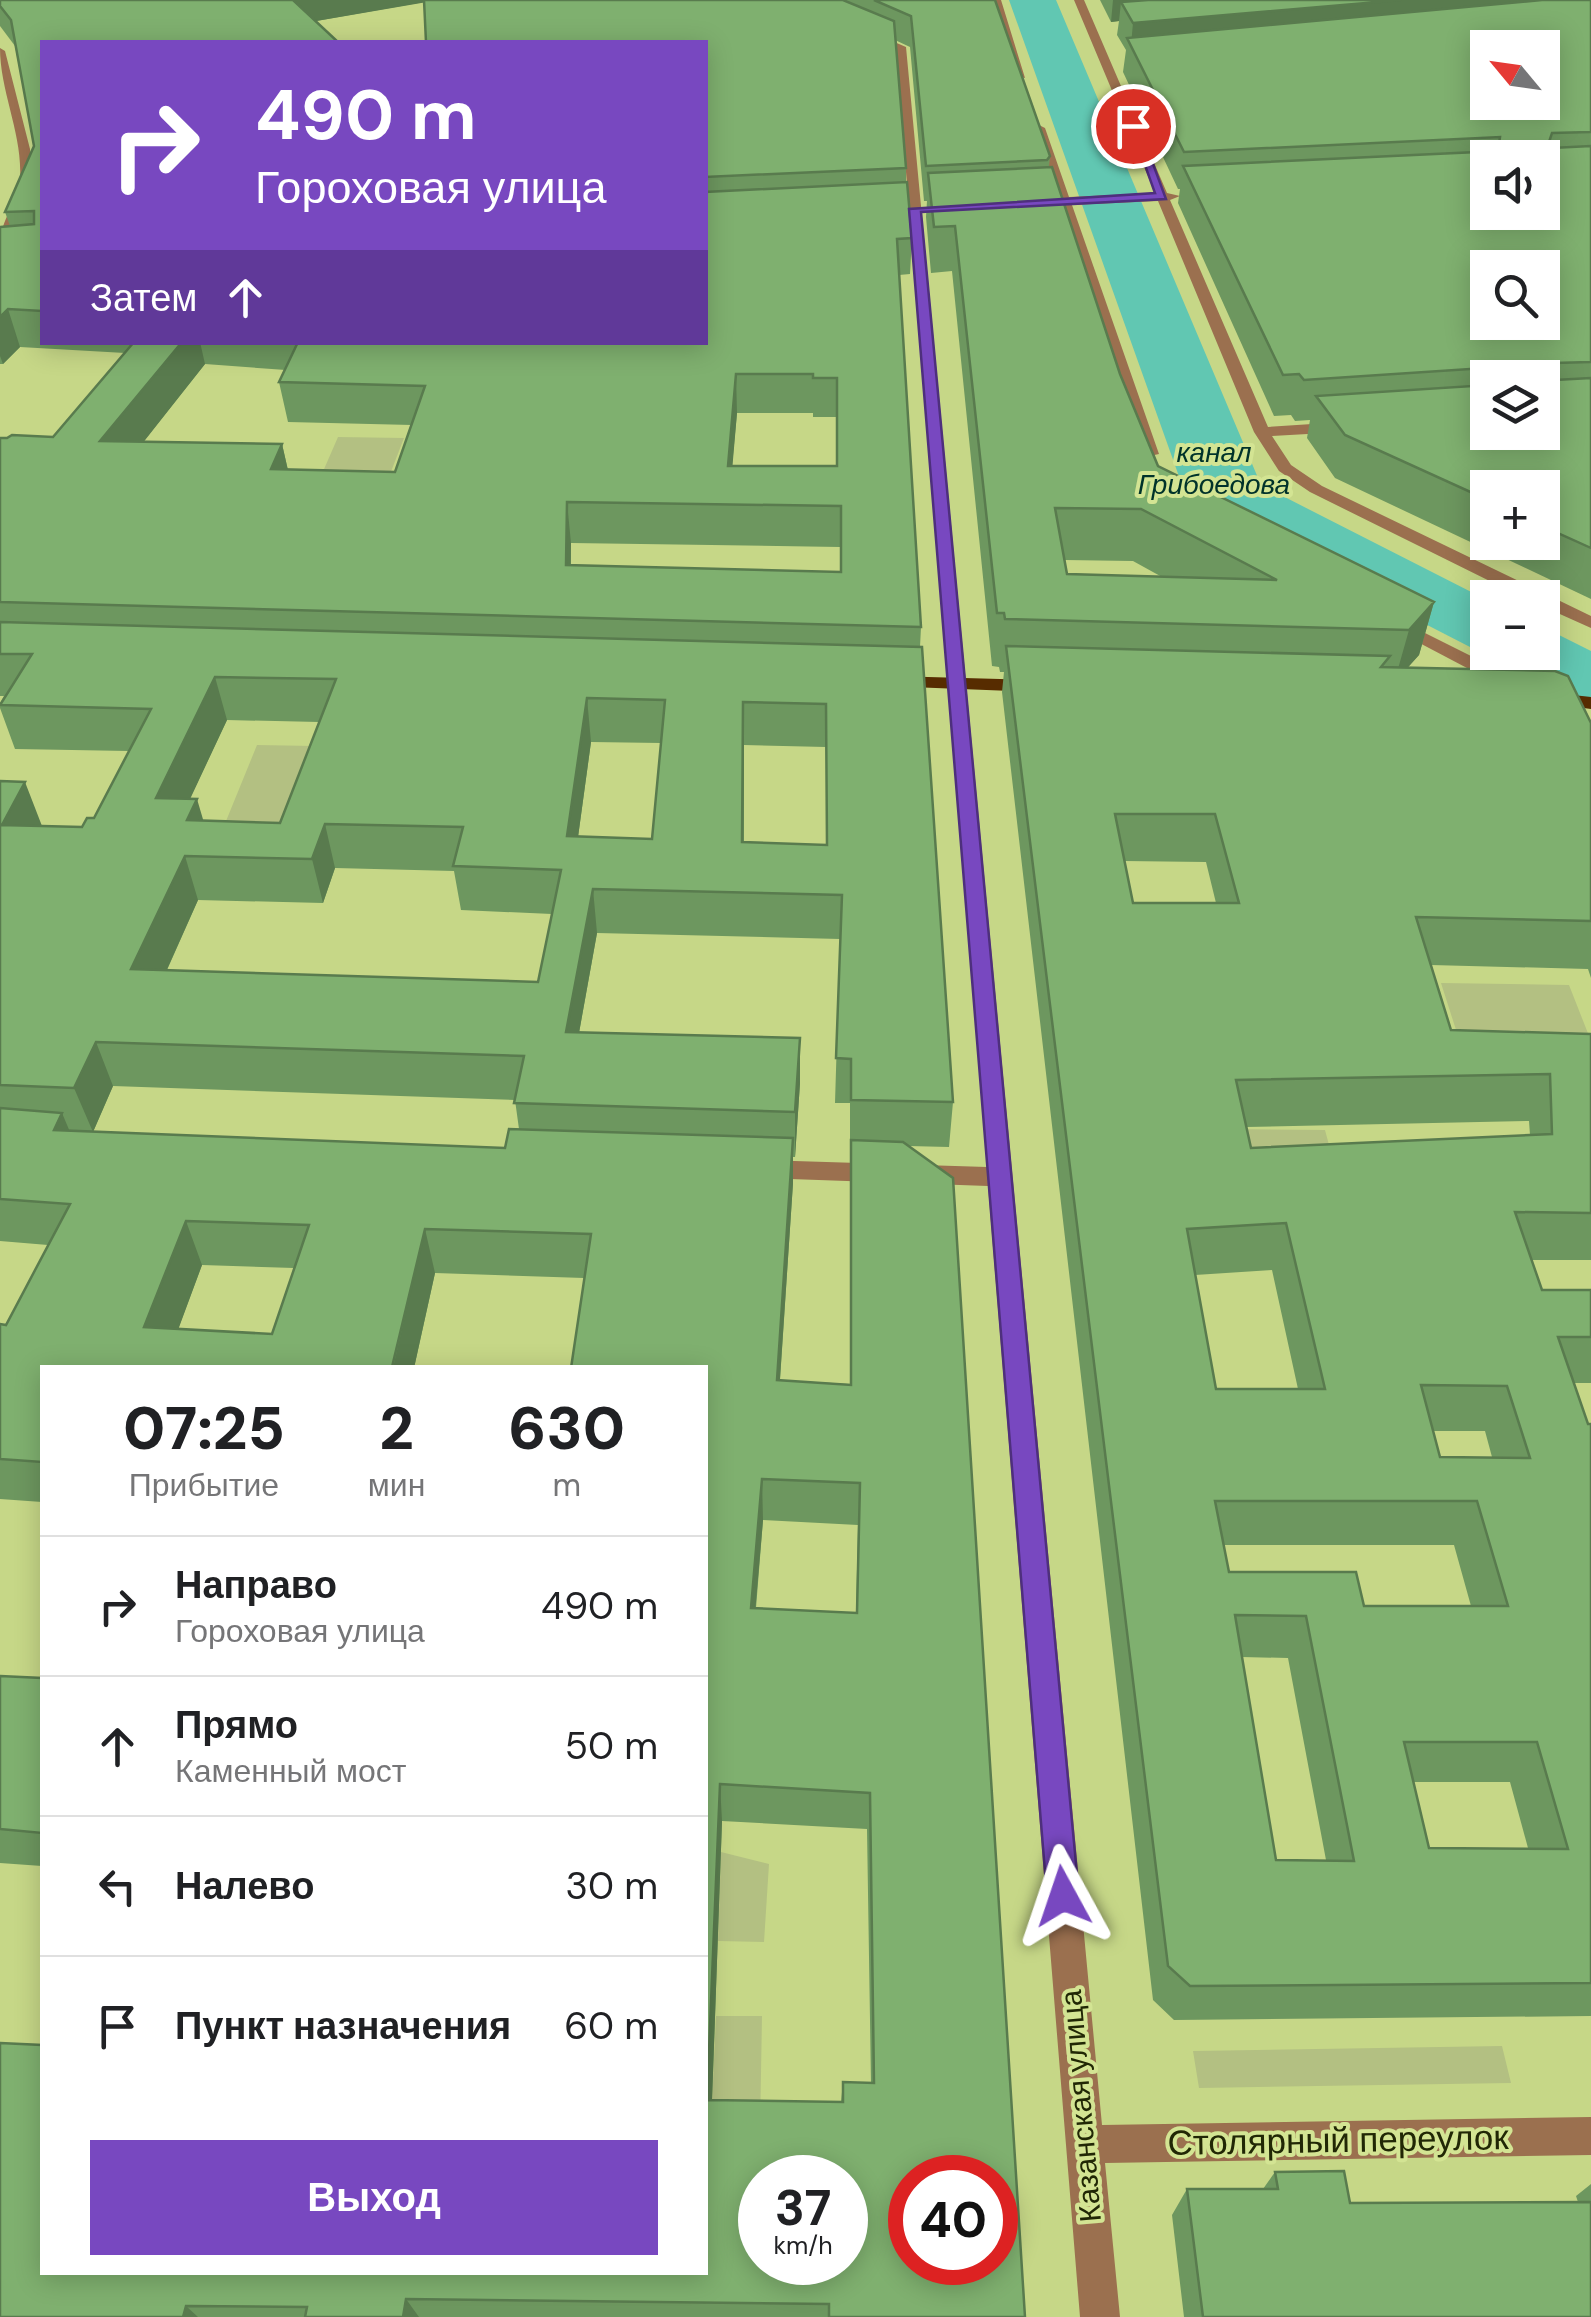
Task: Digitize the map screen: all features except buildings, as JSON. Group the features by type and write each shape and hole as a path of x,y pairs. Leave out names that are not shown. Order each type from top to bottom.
{"main road":[{"path":"866,681 1054,686"},
{"path":"1479,696 1585,703"}],"street":[{"path":"996,0 1026,88"},
{"path":"1079,0 1114,65 1161,194 1262,432 1298,479 1504,580"},
{"name":"Казанская улица","path":"849,26 901,46 1100,2317"},
{"path":"1093,30 1108,28"},
{"path":"0,51 24,149 26,182 0,241"},
{"path":"1036,118 1070,199 1160,481"},
{"path":"1040,201 1196,193"},
{"path":"1262,432 1364,426"},
{"path":"1560,607 1591,622"},
{"path":"1387,618 1584,723"},
{"path":"736,1168 1000,1177"},
{"name":"Столярный переулок","path":"1084,2144 1591,2136"}],"green space":[{"path":"338,437 404,438 380,500 311,499"},
{"path":"257,745 314,746 284,827 224,826"},
{"path":"1441,983 1569,985 1591,1041 1465,1058"},
{"path":"1227,1129 1325,1130 1333,1160 1234,1160"},
{"path":"721,1852 769,1864 764,1942 718,1941"},
{"path":"716,2016 762,2016 760,2130 711,2129"},
{"path":"1502,2046 1511,2083 1199,2088 1193,2051"}],"water":[{"name":"канал Грибоедова","path":"1009,0 1056,0 1261,485 1470,591 1470,647 1219,518 1181,482"},
{"name":"канал Грибоедова","path":"1560,636 1591,651 1591,709 1515,670 1560,670"}],"route":[{"path":"1063,1896 915,209 1162,196 1133,126"}]}
